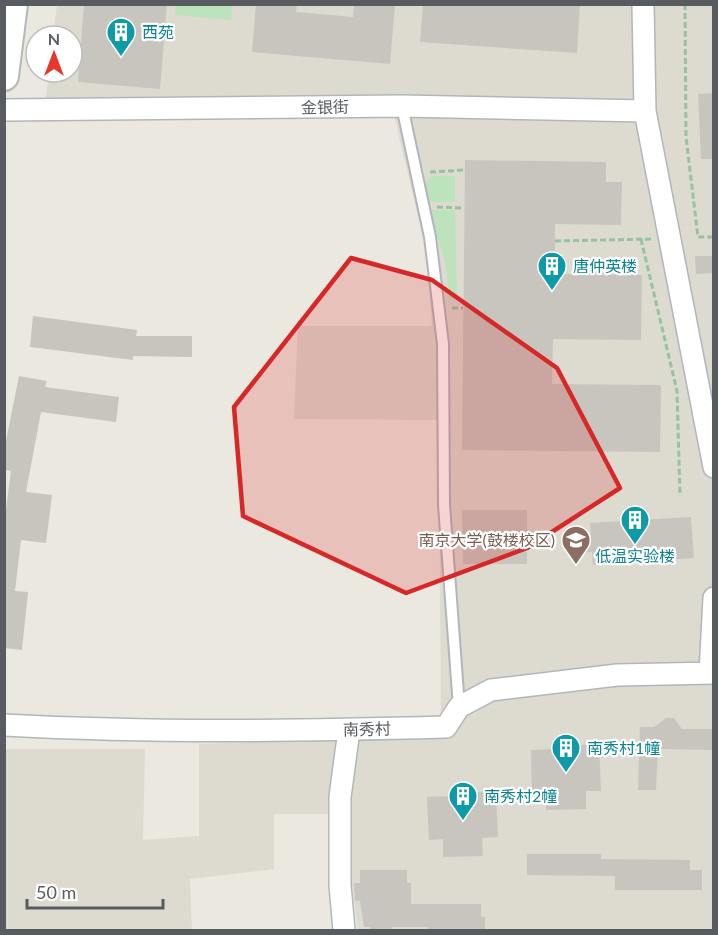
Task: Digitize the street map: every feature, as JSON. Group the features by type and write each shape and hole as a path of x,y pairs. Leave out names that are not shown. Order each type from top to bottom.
{"main road":[{"path":"4,76 13,4"}],"street":[{"path":"643,4 645,111 714,467"},
{"name":"金银街","path":"4,110 402,106 645,111"},
{"path":"712,673 714,598"},
{"name":"南秀村","path":"4,725 82,729 349,730 446,727 459,707 491,690 618,675 712,673"},
{"path":"344,930 340,885 340,797 349,730"}],"lane":[{"path":"402,106 430,237 443,344 444,506 459,707"}],"path":[{"path":"685,4 686,137 698,237"},
{"path":"416,172 465,171"},
{"path":"423,207 464,208"},
{"path":"555,241 714,237"},
{"path":"641,239 676,391 680,496"}],"highlighted area":[{"path":"351,258 432,280 557,368 620,488 527,548 406,593 243,516 234,407"}],"shaded area":[{"name":"南京大学(鼓楼校区)","path":"57,5 713,5 713,930 358,930 343,814 274,814 274,869 190,879 192,930 5,930 4,749 145,749 143,840 199,836 199,744 441,735 439,420 294,419 298,326 432,326 427,254 393,111 43,120 48,84 84,84 84,24 55,24"}],"green space":[{"path":"176,5 232,5 231,20 175,15"},
{"path":"434,176 455,176 455,202 432,202 429,199 424,188 427,181"},
{"path":"432,210 455,210 457,299 449,299 446,264 431,216"}],"building":[{"name":"西苑","path":"84,4 167,4 160,89 84,83"},
{"path":"256,4 297,4 296,12 353,17 354,4 395,4 390,64 252,52"},
{"path":"423,4 580,4 577,53 420,42"},
{"path":"714,93 714,159 701,159 698,94"},
{"name":"唐仲英楼","path":"465,160 606,162 606,182 622,182 621,225 555,224 555,274 642,275 641,340 553,339 552,384 661,385 660,452 462,450"},
{"path":"695,256 714,256 714,273 696,274"},
{"path":"33,316 137,330 136,336 192,336 192,357 133,356 133,360 30,347"},
{"path":"19,376 47,381 45,387 119,397 116,422 41,412 26,492 52,495 46,543 21,540 15,591 28,592 22,650 4,648 4,525 11,471 4,470 4,451"},
{"path":"462,510 527,510 527,564 463,564"},
{"name":"低温实验楼","path":"691,517 694,558 593,565 592,552 577,553 576,538 591,537 590,523"},
{"path":"666,718 674,718 682,729 714,729 714,750 658,749 656,790 638,790 640,727 654,727"},
{"name":"南秀村1幢","path":"599,744 601,791 586,791 586,809 546,810 546,792 532,793 531,750 580,748 580,745"},
{"name":"南秀村2幢","path":"496,791 498,837 482,838 483,856 443,857 443,839 429,840 427,797 477,795 477,792"},
{"path":"527,854 601,854 601,859 690,860 690,870 702,870 702,890 615,890 615,876 527,875"},
{"path":"360,870 407,870 407,883 411,883 411,904 481,904 481,917 485,917 485,930 428,930 428,927 392,927 392,930 370,930 370,927 364,927 360,901 355,901 354,883 360,883"}],"place":[{"name":"西苑","path":"121,58"},
{"name":"唐仲英楼","path":"552,292"},
{"name":"低温实验楼","path":"635,546"},
{"name":"南京大学(鼓楼校区)","path":"576,566"},
{"name":"南秀村1幢","path":"566,774"},
{"name":"南秀村2幢","path":"463,822"}]}
